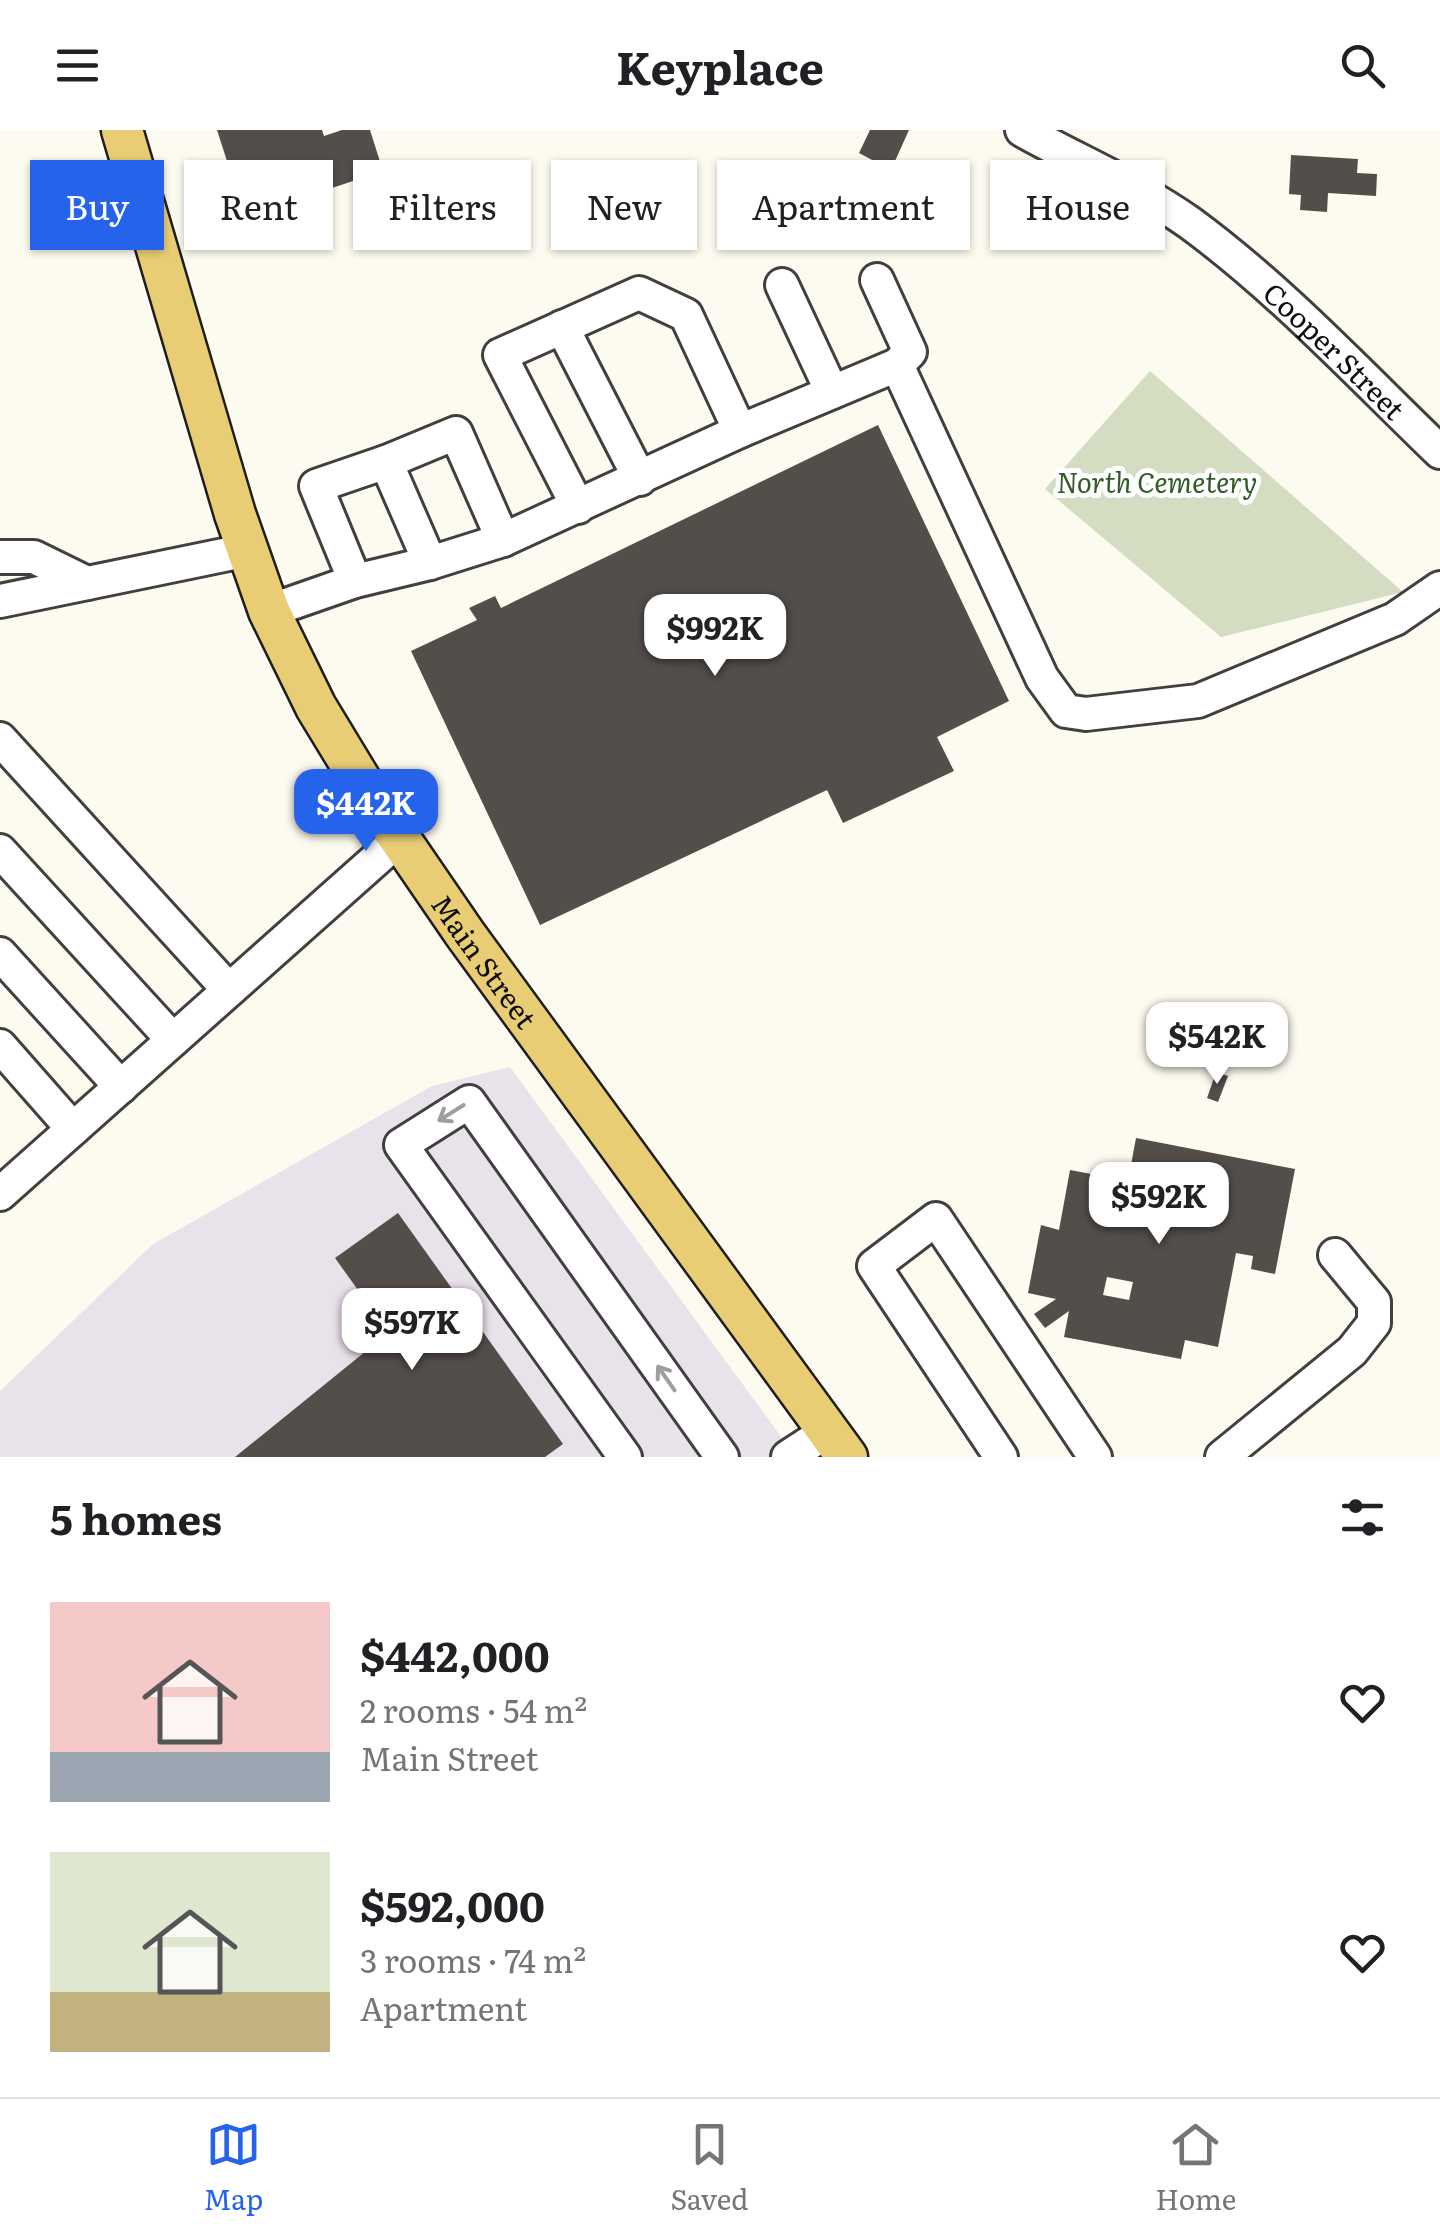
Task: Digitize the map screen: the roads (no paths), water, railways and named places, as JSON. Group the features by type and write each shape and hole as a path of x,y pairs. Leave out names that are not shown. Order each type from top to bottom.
{"main road":[{"name":"Main Street","path":"122,130 269,611 332,735 399,839 838,1444"}],"street":[{"name":"Cooper Street","path":"1022,130 1162,204 1201,232 1280,298 1440,452"},
{"path":"269,611 355,581 503,540 740,431 898,365 910,352 878,280"},
{"path":"782,285 832,392"},
{"path":"578,507 500,356 639,292 686,315 740,431"},
{"path":"562,328 640,480"},
{"path":"898,365 1042,678 1066,711 1086,714 1198,701 1396,619 1440,588"},
{"path":"355,581 316,486 456,433 503,540"},
{"path":"386,462 430,563"},
{"path":"0,601 248,550"},
{"path":"0,557 34,557 87,582"},
{"path":"0,739 230,990"},
{"path":"4,1183 73,1130 399,839"},
{"path":"0,851 172,1040"},
{"path":"0,954 121,1086"},
{"path":"0,1046 73,1130"},
{"path":"625,1457 401,1145 470,1102 722,1457"},
{"path":"1001,1457 874,1266 936,1219 1096,1457"},
{"path":"1222,1457 1352,1350 1374,1323 1374,1302 1335,1255"},
{"path":"788,1457 838,1444"}],"park label":[{"name":"North Cemetery","path":"1157,481"}]}
